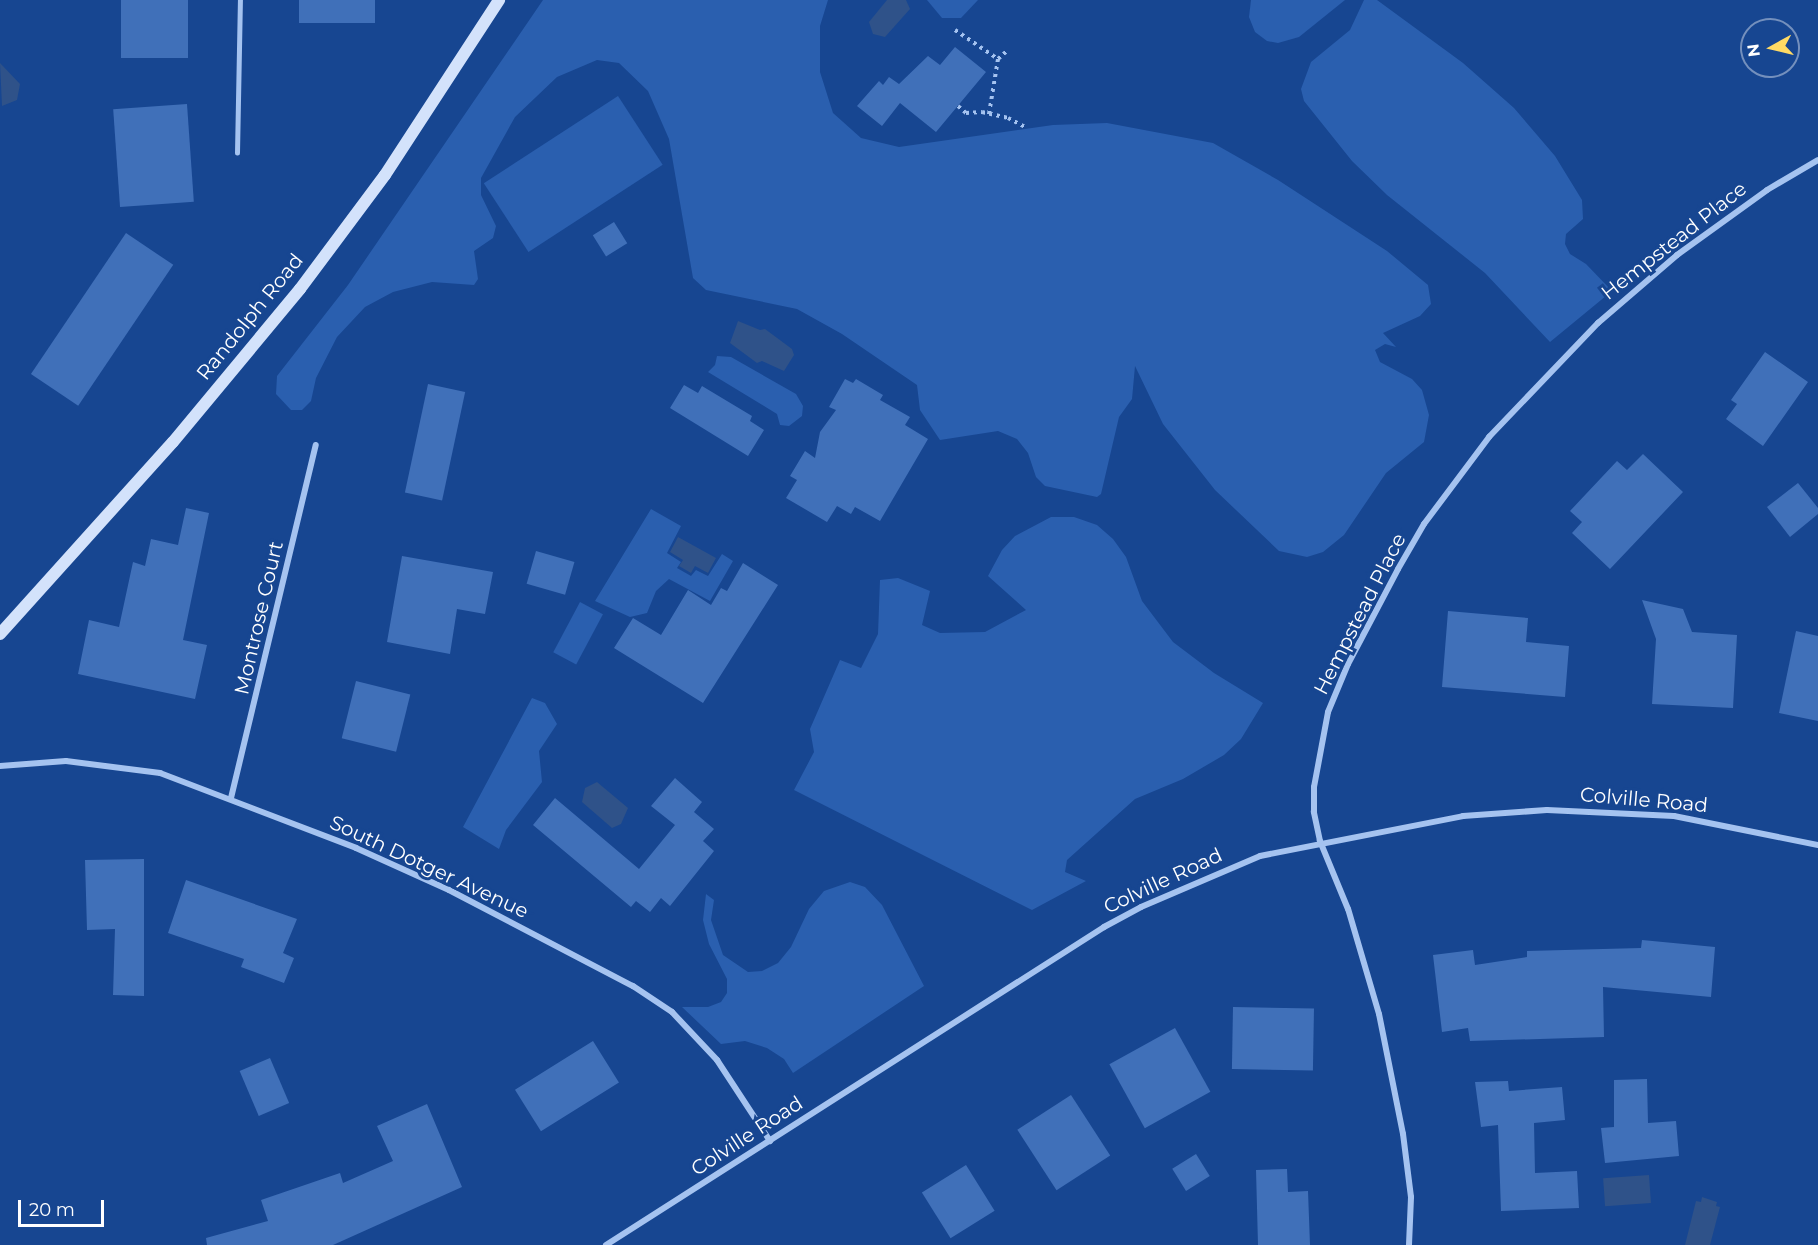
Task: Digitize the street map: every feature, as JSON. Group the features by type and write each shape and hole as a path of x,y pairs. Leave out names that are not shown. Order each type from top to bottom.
{"main road":[{"name":"Randolph Road","path":"0,634 173,442 300,289 386,175 499,0"}],"street":[{"name":"Hempstead Place","path":"1409,1245 1411,1197 1403,1134 1379,1014 1348,909 1320,841 1314,787 1328,712 1348,664 1398,569 1451,485 1489,436 1598,323 1718,224 1818,160"},
{"name":"Montrose Court","path":"231,798 316,445"},
{"name":"South Dotger Avenue","path":"0,766 66,760 121,765 160,773 231,798 449,890 633,986 689,1027 717,1060 770,1141"},
{"name":"Colville Road","path":"606,1245 966,1013 1141,907 1260,856 1320,841 1463,816 1590,810 1716,822 1818,845"}],"lane":[{"path":"237,153 240,0"}],"path":[{"path":"955,30 998,60"},
{"path":"989,114 998,60 1008,50"},
{"path":"958,106 966,112 989,114 1027,128"}],"shaded area":[{"path":"543,0 828,0 820,26 820,72 833,113 861,138 899,147 1053,125 1107,123 1213,143 1278,180 1387,251 1428,285 1431,304 1420,316 1383,333 1396,347 1385,344 1375,350 1380,362 1412,379 1422,390 1429,415 1424,442 1386,473 1344,535 1323,552 1307,557 1279,551 1215,490 1163,424 1135,366 1132,399 1119,417 1101,494 1097,497 1045,486 1036,477 1028,453 1017,439 998,431 940,440 920,410 917,385 842,334 797,309 706,290 693,278 669,139 648,91 619,63 597,60 557,77 515,117 481,178 481,195 496,226 493,238 474,251 478,279 474,285 432,282 393,292 365,307 337,337 316,378 311,401 302,410 291,410 276,394 277,376 348,285"},
{"path":"887,0 906,0 910,9 885,37 873,34 869,22"},
{"path":"927,0 978,0 961,18 942,18"},
{"path":"1251,0 1345,0 1299,37 1278,43 1267,41 1255,32 1249,17"},
{"path":"1364,0 1377,0 1463,63 1514,108 1555,156 1582,200 1583,219 1566,234 1565,244 1570,254 1586,264 1612,291 1550,342 1485,273 1387,195 1352,161 1304,101 1301,89 1311,62 1350,30"},
{"path":"0,63 20,84 17,100 2,106"},
{"path":"618,96 663,165 528,252 484,183"},
{"path":"738,321 760,330 765,329 792,349 794,355 784,371 762,361 757,363 730,343"},
{"path":"717,356 731,357 796,394 803,406 802,416 789,426 780,425 777,414 708,372 715,365"},
{"path":"651,509 681,526 667,553 681,562 677,568 691,576 696,570 708,576 722,554 733,561 710,601 669,579 656,591 647,613 630,617 595,601"},
{"path":"1051,517 1074,517 1097,525 1113,539 1126,557 1142,601 1173,642 1214,673 1263,703 1241,739 1224,755 1183,779 1135,799 1067,860 1065,872 1086,881 1032,910 794,790 814,752 810,729 840,660 861,668 878,634 880,580 898,578 930,591 922,625 940,633 985,632 1026,610 988,576 1002,550 1015,536"},
{"path":"678,537 716,558 708,573 695,566 691,573 679,566 683,560 670,552"},
{"path":"580,602 603,614 576,665 553,652"},
{"path":"532,698 545,703 557,724 539,751 542,782 506,830 499,849 463,827"},
{"path":"597,782 628,808 621,824 612,828 582,802 585,788"},
{"path":"850,882 865,887 882,905 924,986 793,1073 784,1059 767,1048 745,1041 721,1044 682,1007 708,1007 721,1002 727,993 727,979 709,944 703,920 706,894 714,900 711,920 723,955 748,972 762,971 778,963 791,947 809,909 824,891"},
{"path":"1649,1175 1651,1203 1605,1206 1603,1178"},
{"path":"1702,1197 1717,1202 1716,1206 1720,1207 1710,1245 1685,1245 1696,1201 1701,1202"}],"building":[{"path":"121,0 188,0 188,58 121,58"},
{"path":"299,0 375,0 375,23 299,23"},
{"path":"955,47 986,72 936,132 900,103 882,126 857,106 879,81 883,85 889,77 899,84 928,56 940,65"},
{"path":"187,104 194,202 120,207 113,109"},
{"path":"614,222 627,243 606,256 593,235"},
{"path":"126,233 173,265 78,406 31,374"},
{"path":"1765,352 1808,382 1763,446 1726,419 1737,404 1731,400"},
{"path":"845,379 853,383 856,379 883,395 880,400 910,417 905,425 928,439 880,521 855,507 851,514 837,506 827,522 786,498 797,480 790,476 805,451 815,458 820,432 836,410 829,407"},
{"path":"428,384 465,392 442,500 405,493"},
{"path":"684,385 698,393 702,386 752,416 750,421 764,430 748,456 670,408"},
{"path":"1643,454 1683,492 1610,569 1572,533 1582,522 1570,511 1617,461 1627,470"},
{"path":"1798,483 1818,508 1818,514 1790,537 1767,507"},
{"path":"186,508 209,513 183,640 207,645 195,699 78,674 89,620 119,627 133,562 145,566 151,539 178,545"},
{"path":"536,551 574,562 565,595 527,584"},
{"path":"402,556 493,572 485,614 457,609 450,654 387,642"},
{"path":"743,563 778,585 703,703 614,648 633,618 661,635 688,590 711,605 721,588 727,591"},
{"path":"1642,600 1683,609 1692,632 1737,635 1733,708 1652,704 1656,639"},
{"path":"1448,611 1528,618 1526,642 1569,646 1565,697 1442,687"},
{"path":"1796,631 1818,636 1818,721 1779,713"},
{"path":"356,681 410,695 396,752 342,738"},
{"path":"675,778 702,802 694,812 714,829 703,841 714,851 670,906 661,898 650,912 636,901 631,907 533,825 555,798 639,869 675,825 651,806"},
{"path":"144,859 144,996 113,995 115,929 87,930 85,860"},
{"path":"186,880 297,919 283,953 294,958 284,983 241,967 244,959 168,933"},
{"path":"1642,940 1715,947 1711,997 1603,987 1604,1037 1470,1041 1468,1028 1442,1032 1433,955 1473,950 1475,965 1527,957 1527,951 1641,948"},
{"path":"1233,1007 1314,1008 1313,1070 1232,1069"},
{"path":"1175,1028 1210,1092 1145,1128 1109,1064"},
{"path":"593,1041 619,1083 541,1131 515,1090"},
{"path":"270,1058 289,1103 259,1116 240,1071"},
{"path":"1647,1079 1648,1123 1676,1121 1679,1156 1605,1163 1601,1128 1614,1127 1614,1080"},
{"path":"1508,1081 1509,1091 1562,1087 1565,1120 1534,1123 1535,1173 1577,1171 1579,1208 1501,1211 1498,1125 1481,1127 1475,1082"},
{"path":"1071,1095 1110,1155 1057,1190 1017,1130"},
{"path":"427,1104 462,1187 333,1245 207,1245 206,1238 268,1221 261,1200 340,1173 343,1183 393,1161 377,1126"},
{"path":"1196,1154 1210,1176 1186,1191 1172,1169"},
{"path":"966,1165 995,1211 951,1238 922,1193"},
{"path":"1287,1169 1288,1192 1308,1191 1310,1245 1258,1245 1256,1170"}]}
